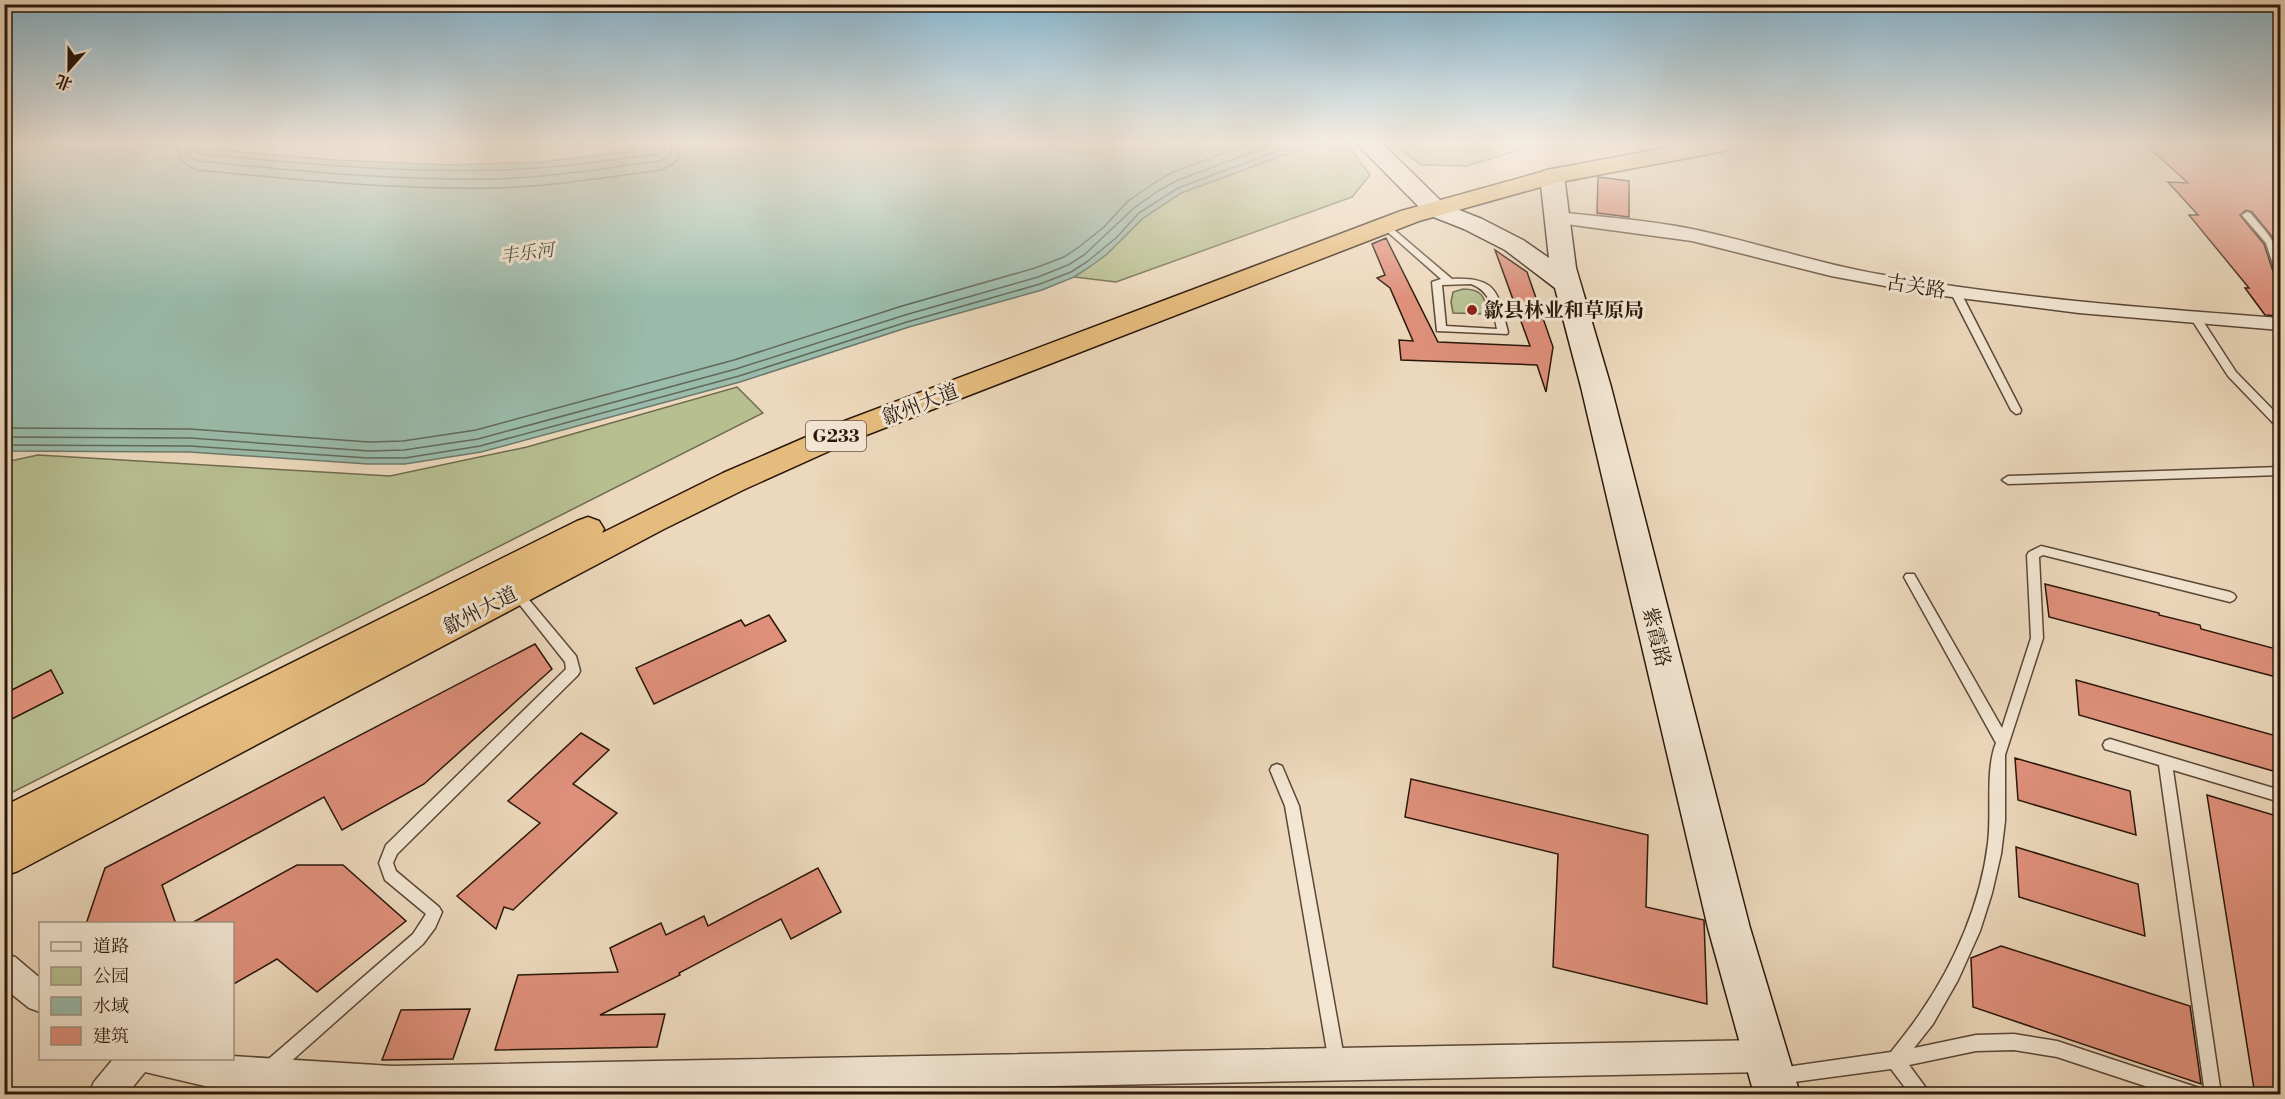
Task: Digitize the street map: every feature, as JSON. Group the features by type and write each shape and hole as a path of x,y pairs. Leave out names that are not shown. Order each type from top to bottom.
{"highway":[{"name":"歙州大道","path":"4,826 638,503 758,447 832,416 1179,284 1442,196"},
{"name":"歙州大道","path":"4,858 683,506 834,437 1385,225 1428,202 1455,196"}],"street":[{"path":"1422,196 1428,202 1514,245 1567,284"},
{"name":"紫霞路","path":"1554,196 1563,268 1596,387 1729,928 1771,1076"},
{"name":"古关路","path":"1557,218 1623,224 1692,235 1875,279 1956,292 2079,308 2280,324"},
{"path":"4,968 39,996"},
{"path":"106,1095 135,1060"},
{"path":"156,1060 209,1071 256,1085 392,1083 428,1088 602,1086 1337,1064 1771,1076"}],"lane":[{"path":"2247,215 2270,242 2280,270"},
{"path":"1385,225 1449,281 1472,280 1489,287 1503,332 1441,329 1436,293 1437,282 1449,281"},
{"path":"1956,292 2016,411"},
{"path":"2195,317 2232,374 2280,423"},
{"path":"2008,480 2280,471"},
{"path":"1895,1060 1927,1018 1952,975 1978,912 1994,854 1999,788 1998,755 2037,638 2033,555 2042,550 2230,597"},
{"path":"1910,577 2003,743"},
{"path":"256,1085 418,939 430,923 434,912 390,875 386,863 391,850 573,671 571,660 516,592"},
{"path":"2110,745 2280,796"},
{"path":"2165,762 2213,1095"},
{"path":"1277,770 1292,806 1337,1064"},
{"path":"1771,1076 1895,1060 1976,1043 2025,1043 2057,1049 2193,1095"},
{"path":"1895,1060 1920,1095"}],"green space":[{"path":"1176,196 1353,196 1116,282 1074,277 1107,254 1143,218"},
{"path":"1469,289 1482,295 1488,314 1453,313 1451,302 1453,292"},
{"path":"737,387 763,413 5,796 5,462 38,455 390,476 527,447"}],"water":[{"name":"丰乐河","path":"5,196 1176,196 1143,218 1107,254 1091,266 1074,277 1042,290 909,327 740,382 481,452 405,464 368,464 189,452 5,451"}],"building":[{"path":"1597,196 1629,196 1629,217 1597,213"},
{"path":"2181,196 2280,196 2280,256 2274,239 2252,212 2246,210 2240,215 2264,244 2273,271 2280,275 2280,316 2265,315 2245,288 2249,288 2189,215 2198,215"},
{"path":"1386,238 1438,342 1530,346 1495,250 1527,272 1553,347 1546,392 1537,365 1401,360 1399,340 1413,341 1390,288 1377,278 1385,275 1372,244"},
{"path":"2045,584 2159,613 2159,615 2200,625 2201,629 2280,650 2280,678 2049,617"},
{"path":"769,615 786,641 654,704 636,668 741,620 745,626"},
{"path":"535,644 552,669 424,784 342,830 324,797 162,885 175,922 87,922 105,868"},
{"path":"51,670 63,693 4,723 4,694"},
{"path":"2076,680 2280,737 2280,773 2079,715"},
{"path":"581,733 609,750 573,784 617,813 513,910 504,907 496,929 457,896 540,823 508,801"},
{"path":"2015,758 2130,791 2136,835 2018,800"},
{"path":"1411,779 1648,835 1646,907 1704,920 1707,1004 1553,967 1558,854 1405,817"},
{"path":"2207,795 2280,817 2280,1095 2255,1095"},
{"path":"2016,847 2138,884 2145,936 2019,897"},
{"path":"297,865 343,865 406,921 317,992 277,959 234,984 234,922 194,922"},
{"path":"818,868 841,912 791,939 781,919 679,973 680,975 600,1015 665,1014 657,1047 495,1050 518,975 618,972 610,948 661,923 666,935 704,916 708,926"},
{"path":"2001,946 2190,1006 2201,1084 1973,1007 1971,958"},
{"path":"470,1009 453,1059 382,1060 401,1010"}],"place":[{"name":"歙县林业和草原局","path":"1472,310"}]}
